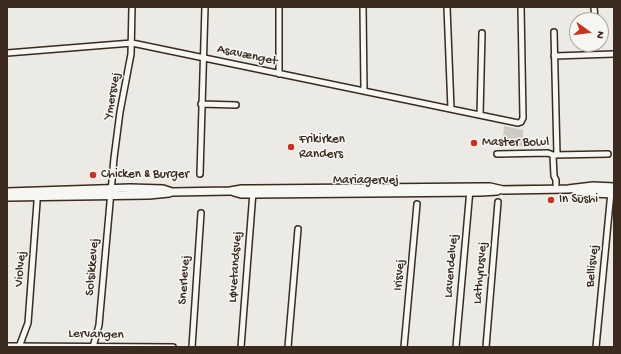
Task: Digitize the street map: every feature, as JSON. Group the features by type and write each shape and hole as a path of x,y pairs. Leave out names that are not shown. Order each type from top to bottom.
{"street":[{"name":"Ymersvej","path":"111,192 119,120 131,54 132,7"},
{"path":"200,174 205,7"},
{"path":"278,74 279,7"},
{"path":"363,7 364,91"},
{"path":"447,7 451,109"},
{"name":"Asavænget","path":"7,53 132,43 518,123 521,122 523,118 521,7"},
{"path":"554,32 554,176 556,184"},
{"path":"480,115 482,33"},
{"path":"554,56 614,54"},
{"path":"201,104 236,105"},
{"path":"497,154 608,154"},
{"name":"Mariagervej","path":"7,197 37,194 111,192 149,188 163,189 172,192 230,191 241,194 253,191 470,190 495,192 503,190 568,189 593,186 612,191"},
{"name":"Lavendelvej","path":"456,347 470,190"},
{"name":"Løvetandsvej","path":"241,347 253,191"},
{"name":"Bellisvej","path":"596,347 612,191"},
{"name":"Mariagervej","path":"7,192 37,194"},
{"name":"Solsikkevej","path":"93,346 99,325 111,192"},
{"name":"Violvej","path":"19,346 28,323 37,194"},
{"name":"Lathyrusvej","path":"486,347 498,202"},
{"name":"Irisvej","path":"404,347 417,204"},
{"name":"Snerlevej","path":"192,347 201,213"},
{"path":"288,347 298,229"},
{"name":"Lervangen","path":"7,346 172,347"}],"shaded area":[{"path":"504,126 523,130 523,146 502,146"},
{"path":"535,184 535,186 499,185"}],"place":[{"name":"Master Bowl","path":"474,143"},
{"name":"Frikirken Randers","path":"291,147"},
{"name":"Chicken & Burger","path":"93,175"},
{"name":"In Sushi","path":"551,200"}]}
